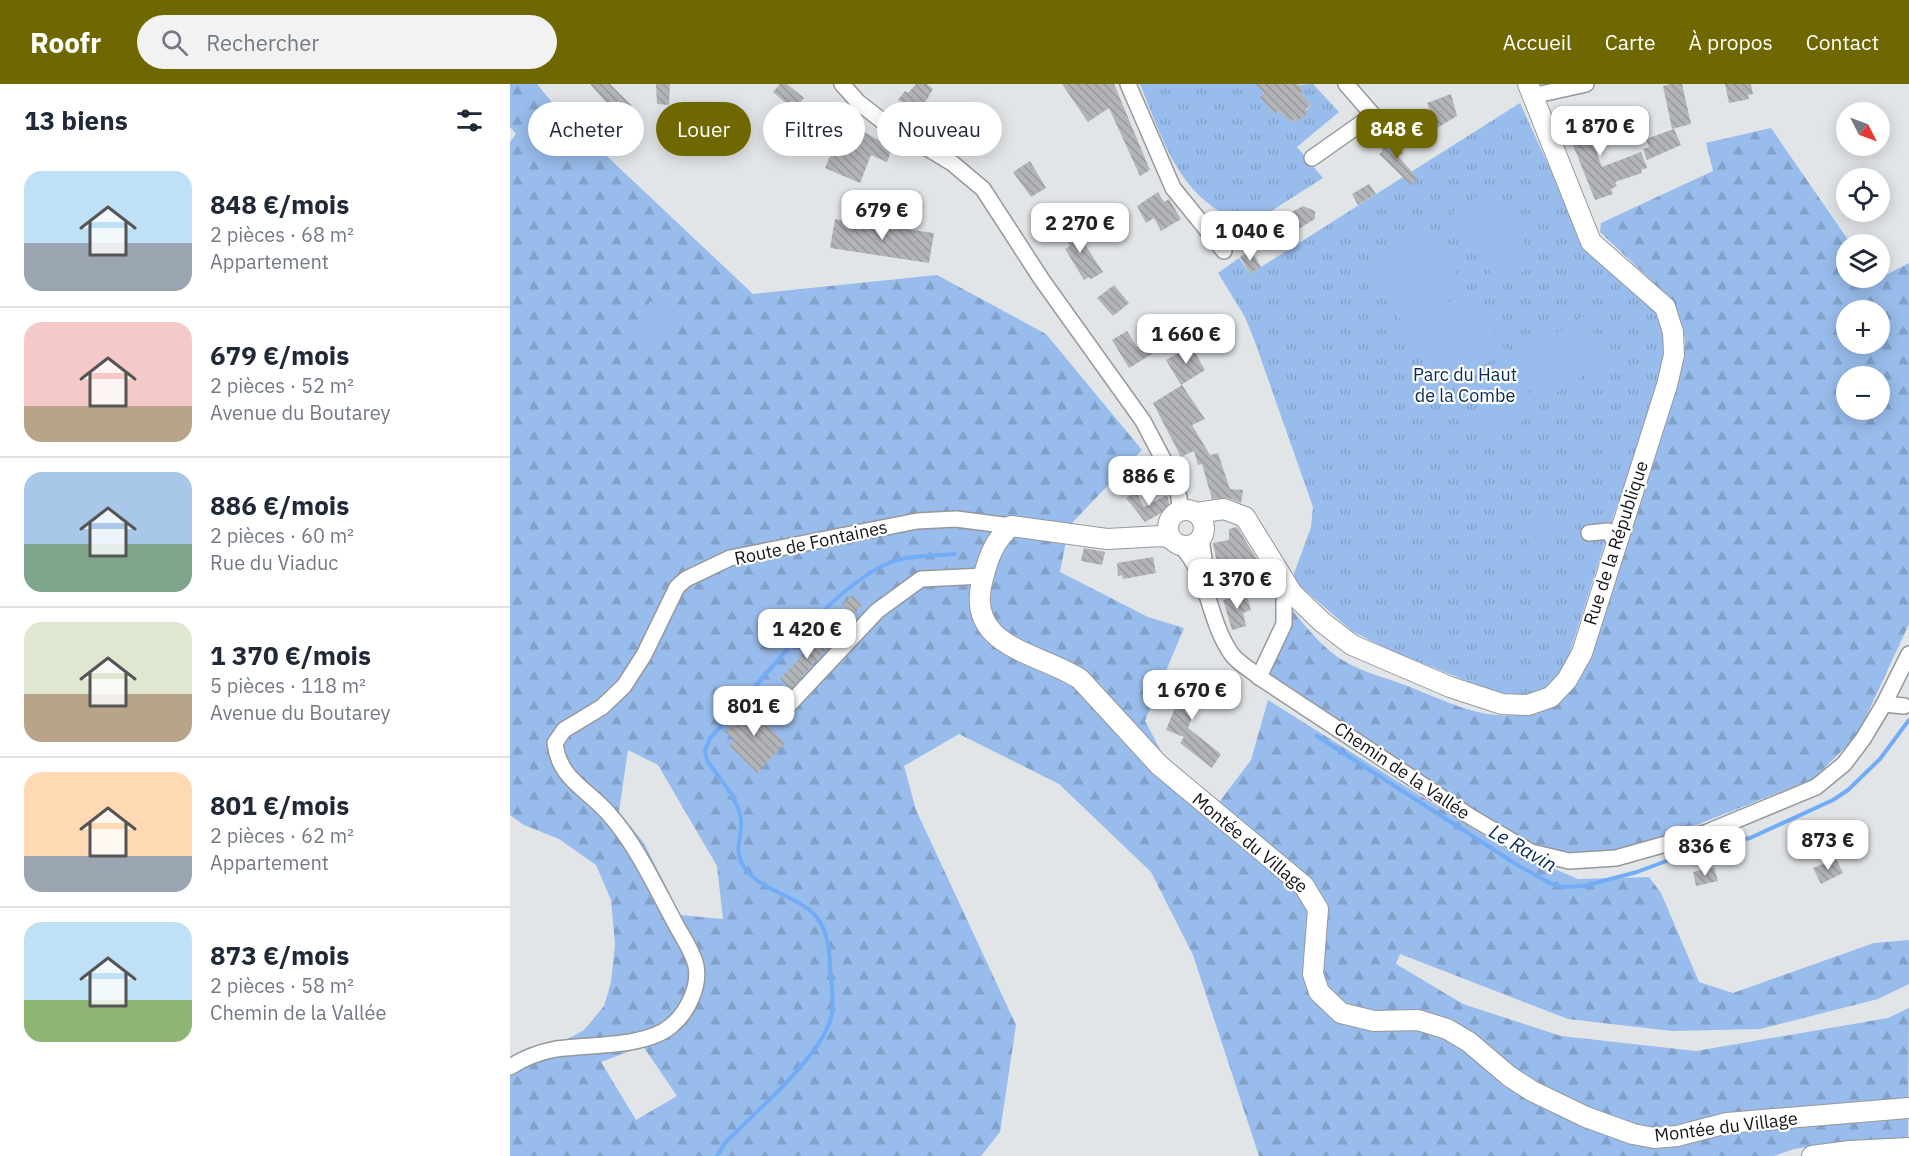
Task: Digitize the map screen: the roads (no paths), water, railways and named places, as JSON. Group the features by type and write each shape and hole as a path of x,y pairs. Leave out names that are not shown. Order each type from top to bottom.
{"main road":[{"name":"Rue de la République","path":"1187,526 1234,519 1242,524 1263,548 1292,593 1322,622 1352,645 1450,687 1502,704 1527,705 1551,697 1568,680 1582,653 1667,385 1674,355 1673,332 1665,307 1591,242 1530,90"},
{"path":"1011,526 1090,537 1129,537 1187,526"},
{"name":"Montée du Village","path":"1011,526 998,537 984,576 981,603 985,620 993,634 1005,645 1067,670 1080,679 1159,765 1304,886 1318,909 1313,974 1319,992 1341,1013 1374,1021 1418,1020 1447,1029 1469,1042 1509,1076 1532,1091 1586,1117 1633,1134 1654,1138 1677,1136 1727,1123 1909,1108"},
{"path":"1812,1156 1850,1151 1909,1148"}],"street":[{"path":"842,84 858,102 881,120 952,163 983,189 1042,280 1143,421 1172,476 1209,602"},
{"path":"1128,84 1173,188 1224,251"},
{"path":"1312,158 1373,115 1346,84"},
{"path":"1530,90 1586,84"},
{"name":"Route de Fontaines","path":"510,1067 537,1054 555,1049 648,1038 670,1027 686,1008 696,987 696,966 635,848 608,813 567,775 557,760 555,743 564,730 602,707 624,686 644,655 677,587 686,579 730,558 896,525 956,519 1011,526"},
{"path":"1187,526 1197,568 1209,602"},
{"path":"1589,533 1608,531 1616,543"},
{"path":"784,710 877,611 921,579 984,576"},
{"path":"1256,675 1284,624 1284,601 1292,593"},
{"name":"Chemin de la Vallée","path":"1209,602 1221,637 1234,658 1256,675 1471,817 1531,852 1569,861 1616,858 1705,833 1816,787 1844,764 1884,704 1909,654"},
{"path":"1884,704 1904,706"}],"waterway":[{"path":"717,1156 725,1143 785,1084 814,1050 825,1034 831,1018 833,1000 828,946 822,925 805,907 754,878 742,863 738,848 741,828 740,814 730,793 707,760 705,751 710,738 795,640 843,593 867,575 891,562 914,557 955,554"},
{"name":"Le Ravin","path":"1317,736 1519,866 1550,883 1563,887 1584,886 1637,872 1701,848 1750,838 1833,800 1848,790 1880,759 1909,720"}],"park label":[{"name":"Parc du Haut de la Combe","path":"1465,385"}]}
